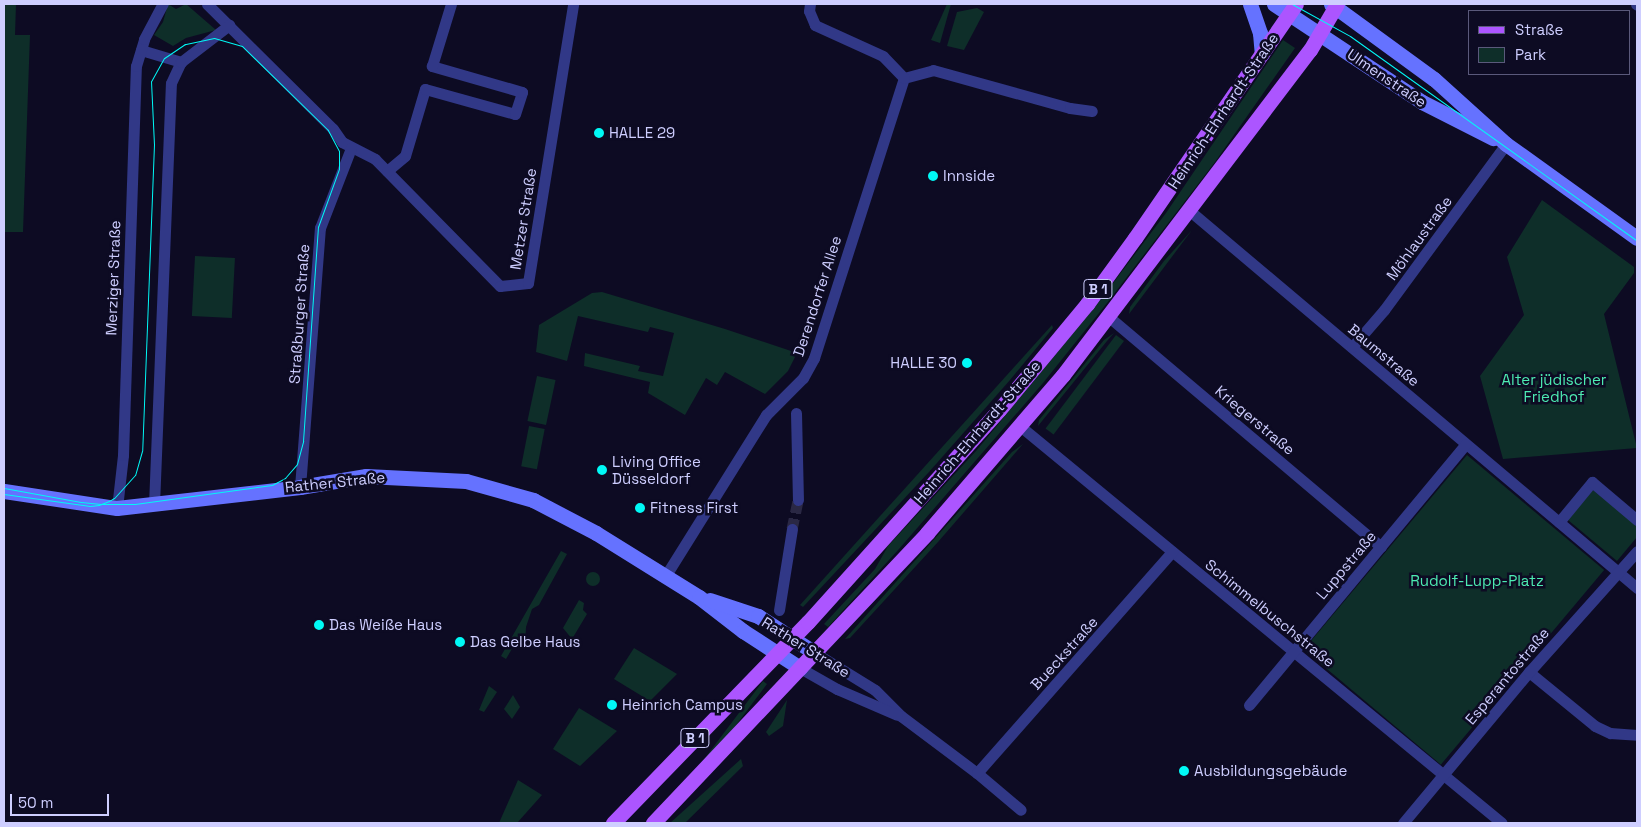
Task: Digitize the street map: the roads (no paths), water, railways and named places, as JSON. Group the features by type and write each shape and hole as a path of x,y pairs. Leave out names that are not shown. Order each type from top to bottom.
{"main road":[{"name":"B 1","path":"1319,33 1334,5"},
{"name":"Heinrich-Ehrhardt-Straße","path":"613,823 792,638 999,410 1087,304 1293,8"},
{"name":"Heinrich-Ehrhardt-Straße","path":"653,823 927,533 1020,426 1109,317 1190,211 1310,50 1319,33"}],"street":[{"name":"Merziger Straße","path":"117,508 124,455 136,66 141,50 163,4"},
{"name":"Metzer Straße","path":"207,4 351,148 369,154 387,171 500,286 528,283 573,4"},
{"path":"387,171 405,156 424,89 515,114 522,92 432,66 450,4"},
{"path":"810,4 809,11 815,25 883,56 904,78 933,70 1070,108 1092,111"},
{"path":"1250,4 1260,33 1262,54"},
{"name":"Ulmenstraße","path":"1274,4 1293,8 1319,33 1425,104 1506,144"},
{"name":"Ulmenstraße","path":"1334,5 1434,79 1506,144 1637,238"},
{"path":"154,506 171,83 181,62 229,25"},
{"path":"141,50 181,62"},
{"name":"Derendorfer Allee","path":"666,576 766,415 803,378 814,358 904,78"},
{"path":"1425,104 1432,101 1439,92 1434,79"},
{"name":"Möhlaustraße","path":"1352,348 1384,310 1506,144"},
{"name":"Straßburger Straße","path":"300,487 320,228 351,148"},
{"name":"Baumstraße","path":"1190,211 1637,588"},
{"name":"Kriegerstraße","path":"1109,317 1380,547"},
{"path":"796,413 798,500"},
{"name":"Schimmelbuschstraße","path":"1020,426 1502,823"},
{"name":"Luppstraße","path":"1249,706 1466,444"},
{"name":"Rather Straße","path":"4,491 117,508 154,506 300,487 366,476 466,481 533,500 666,576 800,668 837,689 901,716"},
{"path":"1560,522 1592,482 1637,520"},
{"path":"779,610 792,529"},
{"name":"Esperantostraße","path":"1403,823 1529,672 1637,551"},
{"name":"Bueckstraße","path":"977,773 1172,552"},
{"name":"Rather Straße","path":"699,597 758,616 875,690 901,716 977,773 1021,810"},
{"path":"1529,672 1595,726 1610,733 1637,736"}],"tunnel":[{"path":"792,529 798,500"}],"tram line":[{"path":"1292,4 1350,36 1637,241"},
{"path":"4,488 81,502 101,504 135,504 272,485 285,478 297,464 303,441 318,227 339,169 339,151 328,130 242,46 214,38 185,44 164,58 151,81 154,144 142,451 135,475 114,498 109,501 101,504 99,505 90,506 4,494"}],"place":[{"name":"HALLE 29","path":"599,133"},
{"name":"Innside","path":"933,176"},
{"name":"HALLE 30","path":"967,363"},
{"name":"Living Office Düsseldorf","path":"602,470"},
{"name":"Fitness First","path":"640,508"},
{"name":"Das Weiße Haus","path":"319,625"},
{"name":"Das Gelbe Haus","path":"460,642"},
{"name":"Heinrich Campus","path":"612,705"},
{"name":"Ausbildungsgebäude","path":"1184,771"}],"park label":[{"name":"Alter jüdischer Friedhof","path":"1554,388"},
{"name":"Rudolf-Lupp-Platz","path":"1477,581"}]}
